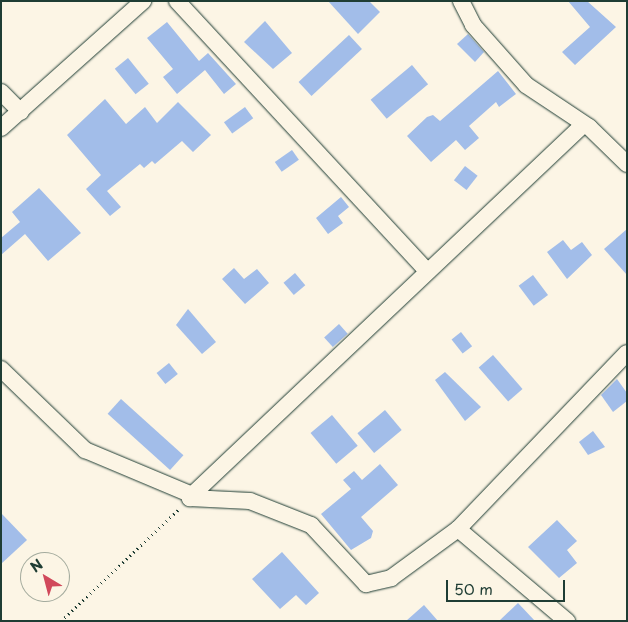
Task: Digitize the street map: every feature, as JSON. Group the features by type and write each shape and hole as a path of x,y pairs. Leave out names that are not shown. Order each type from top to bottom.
{"street":[{"path":"1,128 143,1"},
{"path":"176,1 426,270"},
{"path":"460,1 472,25 526,85 582,126 627,164"},
{"path":"1,92 21,112"},
{"path":"191,496 426,270 582,126"},
{"path":"1,370 85,450 191,496 250,501 310,525 366,584 391,578 458,529 627,353"},
{"path":"458,529 567,621"}],"path":[{"path":"61,621 191,496"}],"building":[{"path":"328,1 369,1 380,12 358,34"},
{"path":"568,1 587,1 616,27 575,65 562,52 590,27"},
{"path":"265,21 292,53 273,69 244,42"},
{"path":"167,22 199,61 208,53 236,84 224,94 205,70 177,94 163,77 173,69 147,38"},
{"path":"468,34 484,52 475,62 457,44"},
{"path":"349,35 362,49 311,96 299,82"},
{"path":"128,58 149,84 136,94 115,69"},
{"path":"412,65 428,84 387,119 371,100"},
{"path":"498,71 516,94 499,107 496,102 469,126 479,138 465,150 456,140 431,162 407,136 427,117 433,115 440,121"},
{"path":"105,99 126,124 145,107 157,123 178,102 211,135 193,152 182,141 155,164 152,161 144,168 140,164 107,191 121,207 110,216 86,189 101,175 67,135"},
{"path":"245,107 253,118 232,134 224,122"},
{"path":"292,150 299,160 282,172 275,162"},
{"path":"465,166 478,176 467,190 454,180"},
{"path":"39,188 81,233 48,261 25,234 1,255 1,238 20,222 12,212"},
{"path":"341,197 349,207 338,216 343,223 328,234 316,218"},
{"path":"627,229 627,275 604,249"},
{"path":"563,240 571,250 582,242 592,255 567,279 547,252"},
{"path":"234,268 244,279 257,269 269,283 245,304 222,279"},
{"path":"295,273 305,285 294,295 284,283"},
{"path":"533,275 548,295 534,306 519,286"},
{"path":"188,309 216,342 202,354 176,325"},
{"path":"339,324 348,334 333,347 324,337"},
{"path":"461,332 472,346 463,354 452,339"},
{"path":"493,355 523,389 508,401 479,367"},
{"path":"169,363 178,374 165,384 157,373"},
{"path":"445,372 481,407 465,421 435,380"},
{"path":"617,379 627,393 627,401 613,412 601,395"},
{"path":"121,399 183,455 170,470 108,414"},
{"path":"385,410 402,430 374,453 357,433"},
{"path":"332,415 358,446 336,464 311,433"},
{"path":"593,431 605,447 588,455 579,442"},
{"path":"380,464 398,485 361,517 373,531 371,538 351,550 321,514 351,489 343,480 354,471 362,480"},
{"path":"1,513 27,540 1,564"},
{"path":"557,520 577,541 567,550 577,563 559,578 528,547"},
{"path":"282,552 319,593 306,605 296,595 280,609 252,579"},
{"path":"518,603 535,621 499,621"},
{"path":"424,605 438,621 406,621"}]}
